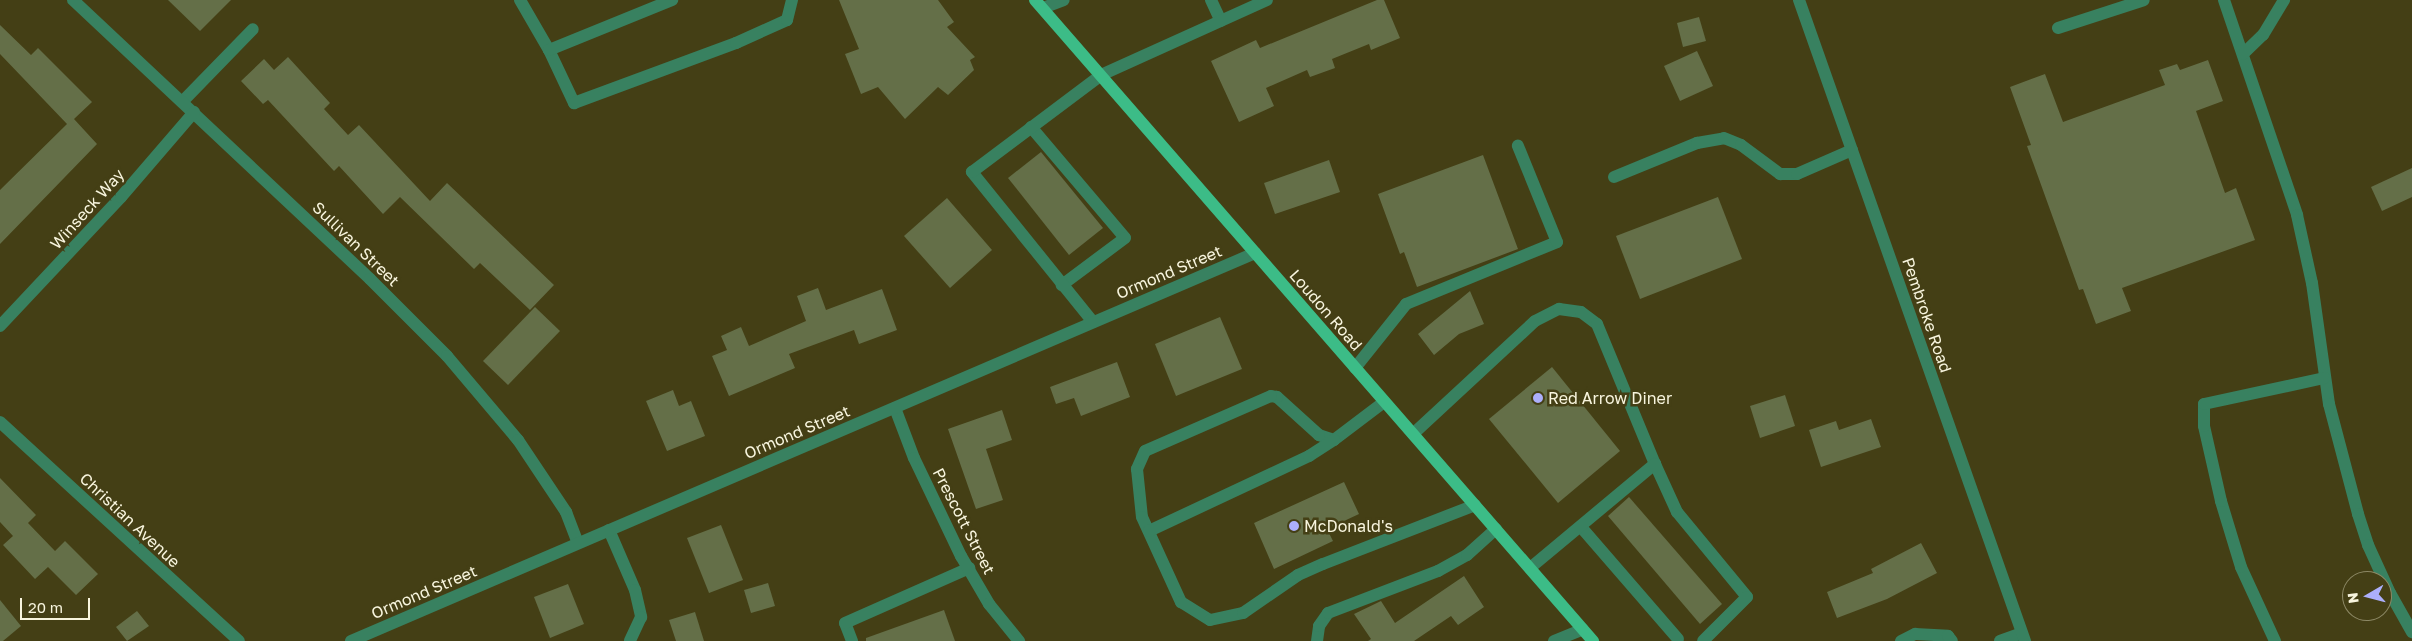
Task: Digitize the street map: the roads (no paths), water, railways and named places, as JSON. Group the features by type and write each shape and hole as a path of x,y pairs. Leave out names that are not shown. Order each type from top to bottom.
{"main road":[{"name":"Loudon Road","path":"1039,4 1593,641"}],"street":[{"name":"Sullivan Street","path":"73,0 183,101 447,356 518,440 566,512 578,543"},
{"path":"520,0 550,50 574,103 736,43 787,20 792,0"},
{"path":"550,50 672,0"},
{"path":"1039,4 1064,0"},
{"path":"1211,0 1221,21"},
{"path":"1093,322 972,172 1101,76 1267,0"},
{"name":"Pembroke Road","path":"1799,0 2024,637"},
{"path":"2058,28 2144,0"},
{"path":"2224,0 2297,215 2312,283 2324,378 2342,458 2368,544 2412,632"},
{"path":"2243,54 2263,35 2284,0"},
{"path":"183,101 253,29"},
{"name":"Winseck Way","path":"0,326 121,197 194,112"},
{"path":"1031,127 1125,238 1062,285"},
{"path":"1614,177 1697,143 1724,138 1741,145 1780,174 1797,174 1852,150"},
{"path":"1355,368 1406,304 1557,242 1518,146"},
{"name":"Ormond Street","path":"351,641 1255,252"},
{"path":"1413,434 1535,321 1559,309 1581,312 1597,324 1677,512 1747,597 1703,641"},
{"path":"2275,641 2241,567 2221,501 2204,426 2204,404 2324,378"},
{"path":"1334,440 1319,435 1277,397 1271,396 1145,450 1136,469 1138,499 1149,531 1181,602 1210,620 1243,614 1298,576 1323,564 1475,505"},
{"path":"1149,531 1309,456 1334,440 1384,402"},
{"name":"Prescott Street","path":"894,408 914,458 969,568 989,604 1019,641"},
{"name":"Christian Avenue","path":"0,422 238,641"},
{"path":"1530,568 1655,464"},
{"path":"1581,527 1677,640"},
{"path":"1317,641 1319,626 1328,613 1438,571 1468,555 1496,529"},
{"path":"609,530 635,590 640,617 630,641"},
{"path":"852,641 845,623 969,568"},
{"path":"1554,641 1583,629"},
{"path":"1901,641 1915,634 1948,636 1952,641"},
{"path":"2000,641 2024,637"}],"place":[{"name":"Red Arrow Diner","path":"1538,398"},
{"name":"McDonald's","path":"1294,526"}]}
